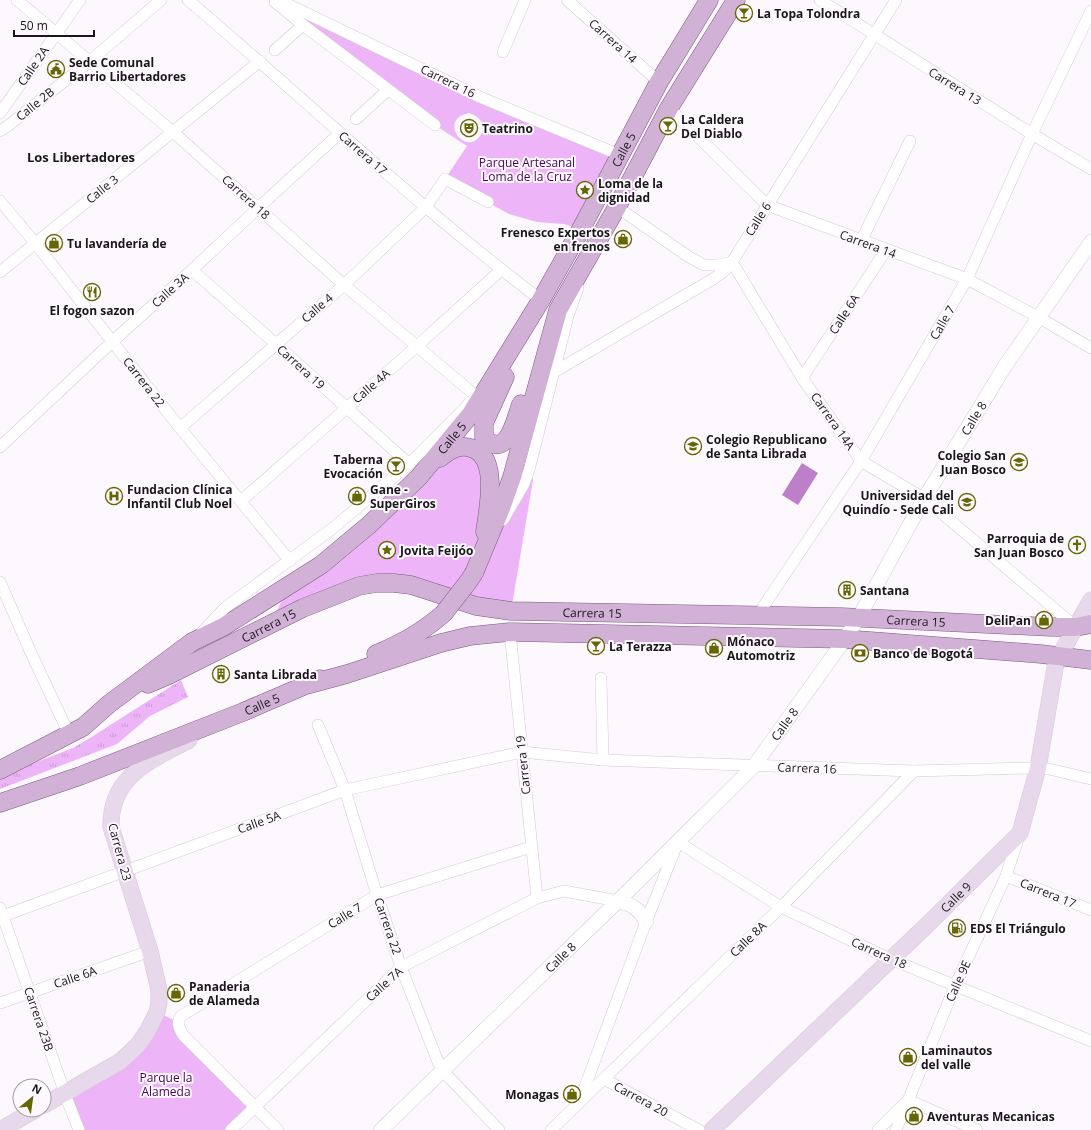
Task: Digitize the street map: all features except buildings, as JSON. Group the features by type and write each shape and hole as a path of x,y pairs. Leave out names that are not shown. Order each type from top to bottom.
{"main road":[{"name":"Calle 5","path":"0,770 83,727 121,695 192,642 223,627 322,565 369,525 412,476 471,414 541,300 659,82 709,0"},
{"name":"Calle 5","path":"0,802 80,776 310,684 345,666 390,648 414,636 433,623 444,613 474,572 501,508 512,477 558,310 617,207 669,108 736,0"},
{"path":"541,300 484,423 484,438 490,443 498,444 505,442 510,436 540,352 558,310"},
{"path":"412,476 454,448 468,447 480,452 488,467 490,478 484,550"},
{"name":"Carrera 15","path":"121,695 169,675 303,608 358,586 377,583 411,585 476,606 511,611 858,617 1051,627 1084,626"},
{"name":"Calle 9","path":"712,1130 925,927 1020,833 1038,768 1056,662 1084,626 1091,600"},
{"name":"Carrera 15","path":"310,684 348,674 441,643 470,636 510,632 844,639 1060,656 1091,660"},
{"name":"Carrera 23","path":"65,1093 121,1061 137,1046 147,1032 157,1012 159,1003 159,990 150,951 111,827 110,816 115,798 126,781 144,764 243,712"},
{"path":"52,1100 65,1093"},
{"path":"0,1130 21,1118"}],"street":[{"name":"Carrera 18","path":"17,0 90,60 344,285 474,395"},
{"name":"Calle 2A","path":"0,113 80,0"},
{"name":"Calle 2B","path":"0,131 90,60 161,0"},
{"name":"Carrera 17","path":"188,0 500,270 541,300"},
{"path":"272,0 388,90 435,124"},
{"name":"Carrera 16","path":"279,0 482,98 620,155"},
{"path":"503,52 525,0"},
{"name":"Carrera 14","path":"567,0 659,82"},
{"name":"Carrera 13","path":"820,0 1032,134 1091,169"},
{"name":"Calle 6","path":"554,372 723,272 732,262 896,0"},
{"name":"Calle 7","path":"760,615 861,461 967,279 1032,134 1091,11"},
{"path":"275,50 303,25"},
{"name":"Calle 3","path":"0,272 260,61"},
{"path":"356,119 388,90"},
{"name":"Carrera 14","path":"669,108 767,205 967,279 1038,317 1091,348"},
{"name":"Calle 3A","path":"0,447 113,341 340,133"},
{"path":"861,241 910,141"},
{"name":"Calle 4","path":"180,428 344,285 426,207 444,179 488,202"},
{"name":"Carrera 22","path":"0,201 113,341 180,428 290,561"},
{"path":"617,207 689,257 704,264 718,265 732,262"},
{"name":"Calle 8","path":"381,1130 618,901 754,766 844,639 925,499 1005,366 1091,242"},
{"name":"Calle 6A","path":"802,378 886,250"},
{"name":"Calle 5","path":"484,550 524,484 529,470 568,316 587,259"},
{"name":"Carrera 14A","path":"732,262 802,378 861,461 925,499 1084,626"},
{"name":"Carrera 19","path":"192,270 346,407 412,476"},
{"name":"Calle 4A","path":"240,501 500,270"},
{"name":"Calle 5","path":"192,642 226,607 333,528 412,476 465,408 523,316 541,300"},
{"path":"0,582 31,653 70,734"},
{"name":"Carrera 19","path":"510,632 537,898"},
{"path":"601,678 603,760"},
{"name":"Carrera 22","path":"318,725 345,790 377,896 438,1062 443,1071 499,1130"},
{"name":"Carrera 16","path":"522,752 603,760 914,771 1038,768 1091,778"},
{"name":"Calle 5A","path":"1,912 124,871 345,790 522,752"},
{"name":"Calle 8A","path":"551,1130 780,907 914,771"},
{"name":"Calle 9E","path":"896,1130 955,986 1006,876 1020,833"},
{"name":"Carrera 18","path":"678,842 780,907 890,959 1091,1041"},
{"name":"Calle 8A","path":"580,1103 646,922 678,842"},
{"name":"Calle 7","path":"254,1107 183,1035 178,1027 178,1022 181,1016 377,896 531,847"},
{"name":"Carrera 17","path":"1006,876 1091,910"},
{"name":"Calle 7A","path":"231,1130 402,967 537,898 564,891 618,901"},
{"path":"618,901 635,907 644,916 646,922"},
{"name":"Carrera 23B","path":"1,912 79,1130"},
{"name":"Calle 6A","path":"0,1003 150,951"},
{"name":"Carrera 20","path":"604,1079 699,1130"},
{"path":"878,1130 908,1100 976,1130"},
{"path":"254,1107 278,1130"}],"green space":[{"name":"Parque Artesanal Loma de la Cruz","path":"306,12 620,155 581,229 564,224 537,222 509,214 445,179 467,146 435,125 303,25","holes":["469,113 479,119 483,125 483,128 480,136 474,141 467,142 461,140 454,128 455,122 460,117"]},
{"path":"454,448 484,459 484,549 529,470 533,480 511,611 394,583 303,608 277,611 288,587"},
{"path":"181,680 188,697 150,716 117,744 0,789 0,776 73,748"},
{"name":"Parque la Alameda","path":"157,1012 178,1022 254,1107 231,1130 79,1130 65,1093 121,1061"}],"shaded area":[{"path":"802,463 818,473 798,505 782,495"}],"place":[{"name":"La Topa Tolondra","path":"744,13"},
{"name":"Sede Comunal Barrio Libertadores","path":"56,69"},
{"name":"La Caldera Del Diablo","path":"668,126"},
{"name":"Teatrino","path":"469,128"},
{"name":"Loma de la dignidad","path":"585,190"},
{"name":"Frenesco Expertos en frenos","path":"623,239"},
{"name":"Tu lavandería de","path":"54,243"},
{"name":"El fogon sazon","path":"92,292"},
{"name":"Colegio Republicano de Santa Librada","path":"693,446"},
{"name":"Colegio San Juan Bosco","path":"1019,462"},
{"name":"Taberna Evocación","path":"396,466"},
{"name":"Fundacion Clínica Infantil Club Noel","path":"114,496"},
{"name":"Gane - SuperGiros","path":"357,496"},
{"name":"Universidad del Quindío - Sede Cali","path":"967,502"},
{"name":"Parroquia de San Juan Bosco","path":"1077,545"},
{"name":"Jovita Feijóo","path":"387,550"},
{"name":"Santana","path":"847,590"},
{"name":"DeliPan","path":"1044,620"},
{"name":"La Terazza","path":"596,646"},
{"name":"Mónaco Automotriz","path":"714,648"},
{"name":"Banco de Bogotá","path":"860,653"},
{"name":"Santa Librada","path":"221,674"},
{"name":"EDS El Triángulo","path":"957,928"},
{"name":"Panaderia de Alameda","path":"176,993"},
{"name":"Laminautos del valle","path":"908,1057"},
{"name":"Monagas","path":"572,1094"},
{"name":"Aventuras Mecanicas","path":"914,1116"}],"district":[{"name":"Los Libertadores","path":"81,157"}]}
